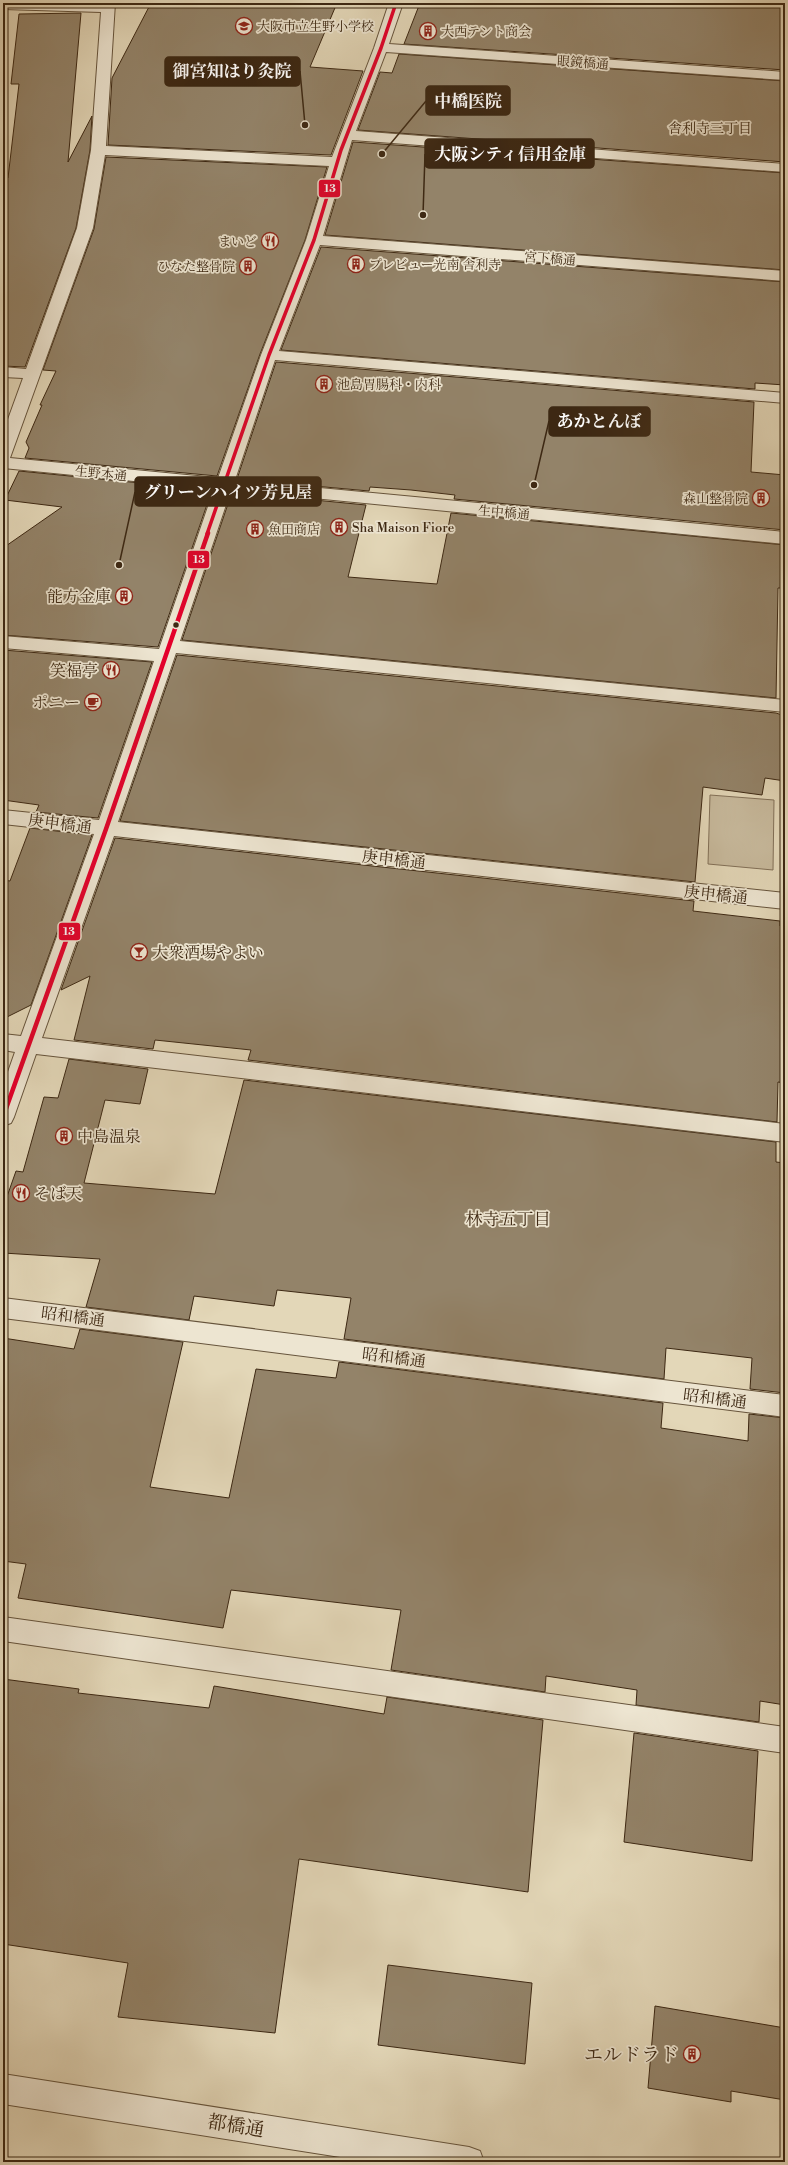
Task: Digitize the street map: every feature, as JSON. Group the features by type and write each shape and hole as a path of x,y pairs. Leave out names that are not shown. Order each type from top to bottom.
{"street":[{"path":"3,1117 106,829 223,486 270,355 314,240 347,135 381,48 396,3"},
{"path":"3,5 107,5 98,150 85,228 3,456"},
{"name":"眼鏡橋通","path":"381,48 785,76"},
{"path":"347,135 785,168"},
{"path":"98,150 338,162"},
{"name":"宮下橋通","path":"314,240 785,276"},
{"path":"270,355 785,398"},
{"path":"3,372 32,374"},
{"name":"生野本通","path":"3,463 223,486"},
{"name":"生中橋通","path":"223,486 785,538"},
{"path":"3,642 167,651 785,706"},
{"name":"庚申橋通","path":"3,817 785,901"},
{"path":"3,1042 785,1133"},
{"name":"昭和橋通","path":"3,1308 785,1406"},
{"path":"3,1629 785,1740"},
{"name":"都橋通","path":"3,2088 469,2162"}],"shaded area":[{"path":"710,795 774,800 773,870 708,864"}],"building":[{"path":"151,3 337,3 310,67 363,71 331,155 108,145 112,78"},
{"path":"420,3 785,3 785,70 404,44"},
{"path":"81,13 68,162 92,116 90,150 76,228 25,367 3,366 3,178 8,178 19,84 11,84 19,14"},
{"path":"399,54 785,81 785,162 358,130 380,72 392,73"},
{"path":"353,142 785,173 785,270 325,235"},
{"path":"106,157 327,167 305,240 260,354 217,476 25,458 29,448 26,442 42,405 40,405 56,371 43,370 94,229"},
{"path":"321,247 785,282 785,385 755,383 755,389 281,350"},
{"path":"276,362 754,402 751,472 785,475 785,530 454,499 455,495 411,490 370,487 369,491 237,479"},
{"path":"19,471 212,490 158,647 3,635 3,548 62,507 5,500"},
{"path":"232,492 366,505 348,577 437,584 451,513 785,545 785,588 778,588 776,698 182,640"},
{"path":"3,650 152,662 98,818 36,812 39,805 3,800"},
{"path":"177,655 776,713 785,716 785,781 765,778 762,795 703,787 695,882 120,821"},
{"path":"30,828 92,835 31,1005 3,1019 3,880 10,881"},
{"path":"115,838 694,901 693,911 780,921 780,926 785,926 785,1083 778,1082 777,1122 248,1060 251,1050 155,1040 153,1049 74,1040 90,976 61,990"},
{"path":"69,1059 148,1069 140,1104 105,1100 84,1183 215,1194 244,1080 776,1142 776,1162 785,1163 785,1393 750,1389 752,1358 666,1348 664,1379 344,1339 351,1298 277,1290 274,1306 194,1296 189,1320 86,1307 100,1259 3,1253 3,1208 16,1171 23,1172 44,1097 58,1098"},
{"path":"80,1329 183,1342 150,1487 229,1498 256,1369 336,1378 339,1362 663,1403 661,1428 748,1441 749,1414 785,1418 785,1705 760,1701 759,1722 636,1705 637,1690 546,1676 545,1692 391,1670 401,1610 231,1590 223,1628 18,1598 26,1564 3,1561 3,1338 74,1349"},
{"path":"3,1679 79,1689 78,1693 209,1708 214,1686 384,1714 387,1697 543,1720 528,1892 299,1859 275,2033 118,2017 128,1963 3,1944"},
{"path":"634,1733 758,1751 752,1861 624,1842"},
{"path":"388,1965 532,1983 525,2064 378,2045"},
{"name":"エルドラド","path":"655,2006 785,2028 785,2100 731,2091 731,2102 648,2088"}],"transit line":[{"name":"13","path":"3,1117 106,829 269,355 314,240 341,150 381,48 396,3"}],"place":[{"name":"大阪市立生野小学校","path":"244,26"},
{"name":"大西テント商会","path":"428,31"},
{"name":"御宮知はり灸院","path":"305,125"},
{"name":"中橋医院","path":"382,154"},
{"name":"大阪シティ信用金庫","path":"423,215"},
{"name":"まいど","path":"270,241"},
{"name":"プレビュー光南 舎利寺","path":"356,264"},
{"name":"ひなた整骨院","path":"248,266"},
{"name":"池島胃腸科・内科","path":"324,384"},
{"name":"あかとんぼ","path":"534,485"},
{"name":"森山整骨院","path":"761,498"},
{"name":"Sha Maison Fiore","path":"339,527"},
{"name":"魚田商店","path":"255,529"},
{"name":"グリーンハイツ芳見屋","path":"119,565"},
{"name":"能方金庫","path":"124,596"},
{"name":"笑福亭","path":"111,670"},
{"name":"ポニー","path":"93,702"},
{"name":"大衆酒場やよい","path":"139,952"},
{"name":"中島温泉","path":"64,1136"},
{"name":"そば天","path":"21,1193"},
{"name":"エルドラド","path":"692,2054"}],"district":[{"name":"舎利寺三丁目","path":"710,128"},
{"name":"林寺五丁目","path":"508,1219"}]}
